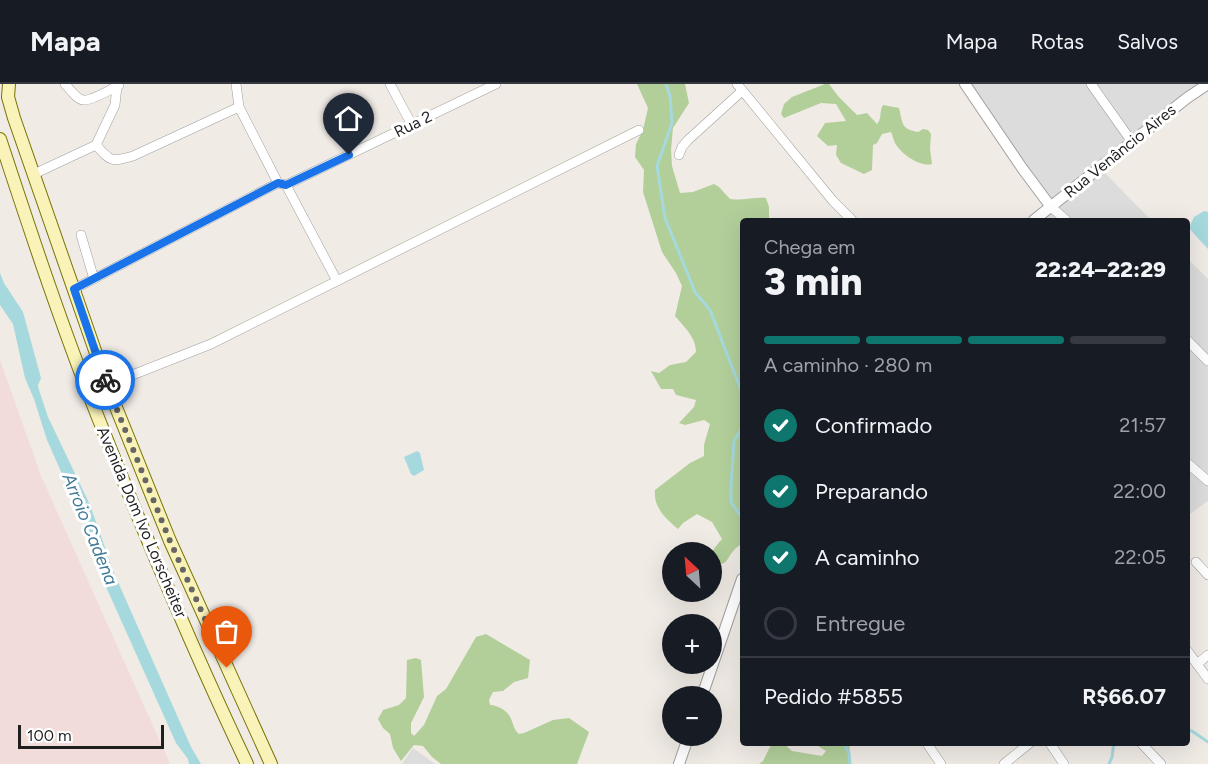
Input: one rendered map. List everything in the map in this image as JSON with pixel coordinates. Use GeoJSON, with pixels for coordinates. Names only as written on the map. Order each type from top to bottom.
{"type":"FeatureCollection","features":[{"type":"Feature","properties":{"kind":"main road","name":"Avenida Dom Ivo Lorscheiter"},"geometry":{"type":"LineString","coordinates":[[9,84],[10,105],[107,385],[170,541],[271,764]]}},
{"type":"Feature","properties":{"kind":"main road","name":"Avenida Dom Ivo Lorscheiter"},"geometry":{"type":"LineString","coordinates":[[0,139],[88,391],[183,622],[247,764]]}},
{"type":"Feature","properties":{"kind":"street"},"geometry":{"type":"LineString","coordinates":[[65,84],[83,100],[119,85]]}},
{"type":"Feature","properties":{"kind":"street"},"geometry":{"type":"LineString","coordinates":[[236,84],[239,107],[337,281]]}},
{"type":"Feature","properties":{"kind":"street"},"geometry":{"type":"LineString","coordinates":[[390,84],[412,125]]}},
{"type":"Feature","properties":{"kind":"street","name":"Rua 2"},"geometry":{"type":"LineString","coordinates":[[74,289],[282,184],[496,84]]}},
{"type":"Feature","properties":{"kind":"street"},"geometry":{"type":"LineString","coordinates":[[964,84],[1022,168],[1051,207],[1063,218]]}},
{"type":"Feature","properties":{"kind":"street"},"geometry":{"type":"LineString","coordinates":[[1091,84],[1132,142]]}},
{"type":"Feature","properties":{"kind":"street"},"geometry":{"type":"LineString","coordinates":[[34,174],[96,145],[115,105],[119,85]]}},
{"type":"Feature","properties":{"kind":"street"},"geometry":{"type":"LineString","coordinates":[[680,155],[682,147],[688,140],[739,88],[833,201],[850,218]]}},
{"type":"Feature","properties":{"kind":"street","name":"Rua Venâncio Aires"},"geometry":{"type":"LineString","coordinates":[[1037,218],[1187,98],[1206,89]]}},
{"type":"Feature","properties":{"kind":"street"},"geometry":{"type":"LineString","coordinates":[[96,145],[108,158],[118,160],[133,156],[239,107]]}},
{"type":"Feature","properties":{"kind":"street"},"geometry":{"type":"LineString","coordinates":[[107,385],[211,344],[639,130]]}},
{"type":"Feature","properties":{"kind":"street"},"geometry":{"type":"LineString","coordinates":[[81,235],[94,279]]}},
{"type":"Feature","properties":{"kind":"street"},"geometry":{"type":"LineString","coordinates":[[1190,342],[1208,361]]}},
{"type":"Feature","properties":{"kind":"street"},"geometry":{"type":"LineString","coordinates":[[1190,350],[1194,346]]}},
{"type":"Feature","properties":{"kind":"street"},"geometry":{"type":"LineString","coordinates":[[1190,465],[1208,481]]}},
{"type":"Feature","properties":{"kind":"street"},"geometry":{"type":"LineString","coordinates":[[1196,562],[1208,575]]}},
{"type":"Feature","properties":{"kind":"street"},"geometry":{"type":"LineString","coordinates":[[705,686],[740,585]]}},
{"type":"Feature","properties":{"kind":"street"},"geometry":{"type":"LineString","coordinates":[[1190,654],[1208,679]]}},
{"type":"Feature","properties":{"kind":"street"},"geometry":{"type":"LineString","coordinates":[[1197,664],[1208,655]]}},
{"type":"Feature","properties":{"kind":"street"},"geometry":{"type":"LineString","coordinates":[[679,764],[685,746]]}},
{"type":"Feature","properties":{"kind":"street"},"geometry":{"type":"LineString","coordinates":[[929,746],[940,764]]}},
{"type":"Feature","properties":{"kind":"street"},"geometry":{"type":"LineString","coordinates":[[1004,764],[1026,746]]}},
{"type":"Feature","properties":{"kind":"street"},"geometry":{"type":"LineString","coordinates":[[1052,746],[1064,764]]}},
{"type":"Feature","properties":{"kind":"street"},"geometry":{"type":"LineString","coordinates":[[1144,746],[1161,764]]}},
{"type":"Feature","properties":{"kind":"shaded area"},"geometry":{"type":"Polygon","coordinates":[[[965,84],[1208,84],[1100,168],[1149,218],[1037,218],[1051,207],[965,84]]]}},
{"type":"Feature","properties":{"kind":"shaded area"},"geometry":{"type":"Polygon","coordinates":[[[1190,261],[1208,279],[1208,501],[1190,514],[1190,261]]]}},
{"type":"Feature","properties":{"kind":"shaded area"},"geometry":{"type":"Polygon","coordinates":[[[0,360],[41,476],[170,764],[0,764],[0,360]]]}},
{"type":"Feature","properties":{"kind":"shaded area"},"geometry":{"type":"Polygon","coordinates":[[[413,748],[435,764],[402,764],[413,748]]]}},
{"type":"Feature","properties":{"kind":"green space"},"geometry":{"type":"Polygon","coordinates":[[[637,84],[685,84],[689,103],[673,128],[671,150],[672,166],[680,193],[693,192],[714,184],[730,199],[766,198],[769,207],[769,218],[740,218],[740,545],[722,563],[722,542],[720,542],[722,539],[712,522],[697,514],[678,529],[661,512],[656,502],[655,490],[690,463],[704,456],[704,445],[710,424],[704,420],[685,425],[679,423],[694,407],[696,400],[676,395],[673,389],[661,389],[651,371],[659,373],[670,365],[686,362],[696,352],[692,337],[675,316],[682,286],[662,252],[643,192],[644,170],[635,157],[636,144],[643,130],[648,108],[637,84]]]}},
{"type":"Feature","properties":{"kind":"green space"},"geometry":{"type":"Polygon","coordinates":[[[829,84],[857,115],[867,113],[877,124],[883,105],[899,108],[902,122],[906,127],[918,132],[923,129],[928,130],[931,134],[932,164],[923,164],[908,157],[896,145],[891,132],[882,134],[877,143],[873,145],[872,170],[864,174],[841,163],[836,155],[837,145],[828,146],[817,136],[825,123],[846,121],[836,104],[821,103],[784,118],[781,114],[784,104],[792,97],[829,84]]]}},
{"type":"Feature","properties":{"kind":"green space"},"geometry":{"type":"Polygon","coordinates":[[[486,634],[530,660],[528,678],[514,682],[503,691],[493,692],[489,700],[490,705],[507,712],[519,734],[553,720],[569,718],[589,732],[577,764],[441,764],[423,746],[414,745],[401,761],[393,748],[390,734],[378,719],[383,710],[399,705],[406,698],[407,660],[416,658],[421,660],[424,697],[411,723],[411,733],[414,736],[424,725],[437,696],[446,689],[476,637],[486,634]]]}},
{"type":"Feature","properties":{"kind":"green space"},"geometry":{"type":"Polygon","coordinates":[[[770,746],[786,746],[792,751],[822,756],[826,751],[818,746],[849,746],[851,764],[759,764],[770,746]]]}},
{"type":"Feature","properties":{"kind":"water"},"geometry":{"type":"Polygon","coordinates":[[[1204,211],[1208,212],[1208,249],[1190,229],[1194,217],[1204,211]]]}},
{"type":"Feature","properties":{"kind":"water","name":"Arroio Cadena"},"geometry":{"type":"Polygon","coordinates":[[[0,273],[23,312],[41,378],[38,385],[39,390],[48,417],[90,505],[114,573],[191,747],[201,764],[189,764],[176,743],[103,580],[95,548],[47,440],[25,378],[13,324],[0,305],[0,273]]]}},
{"type":"Feature","properties":{"kind":"water"},"geometry":{"type":"Polygon","coordinates":[[[417,451],[420,453],[424,470],[414,476],[404,457],[417,451]]]}},
{"type":"Feature","properties":{"kind":"waterway"},"geometry":{"type":"LineString","coordinates":[[666,84],[670,96],[672,123],[657,166],[665,218],[695,292],[710,310],[740,387]]}},
{"type":"Feature","properties":{"kind":"waterway"},"geometry":{"type":"LineString","coordinates":[[740,431],[734,441],[731,487],[731,502],[740,515]]}},
{"type":"Feature","properties":{"kind":"waterway"},"geometry":{"type":"LineString","coordinates":[[1190,731],[1208,742]]}},
{"type":"Feature","properties":{"kind":"waterway"},"geometry":{"type":"LineString","coordinates":[[845,746],[849,753],[850,764]]}},
{"type":"Feature","properties":{"kind":"waterway"},"geometry":{"type":"LineString","coordinates":[[1109,764],[1113,746]]}},
{"type":"Feature","properties":{"kind":"way so far"},"geometry":{"type":"LineString","coordinates":[[105,380],[170,541],[227,668]]}},
{"type":"Feature","properties":{"kind":"route"},"geometry":{"type":"LineString","coordinates":[[105,380],[74,289],[278,183],[286,185],[349,155]]}}]}
